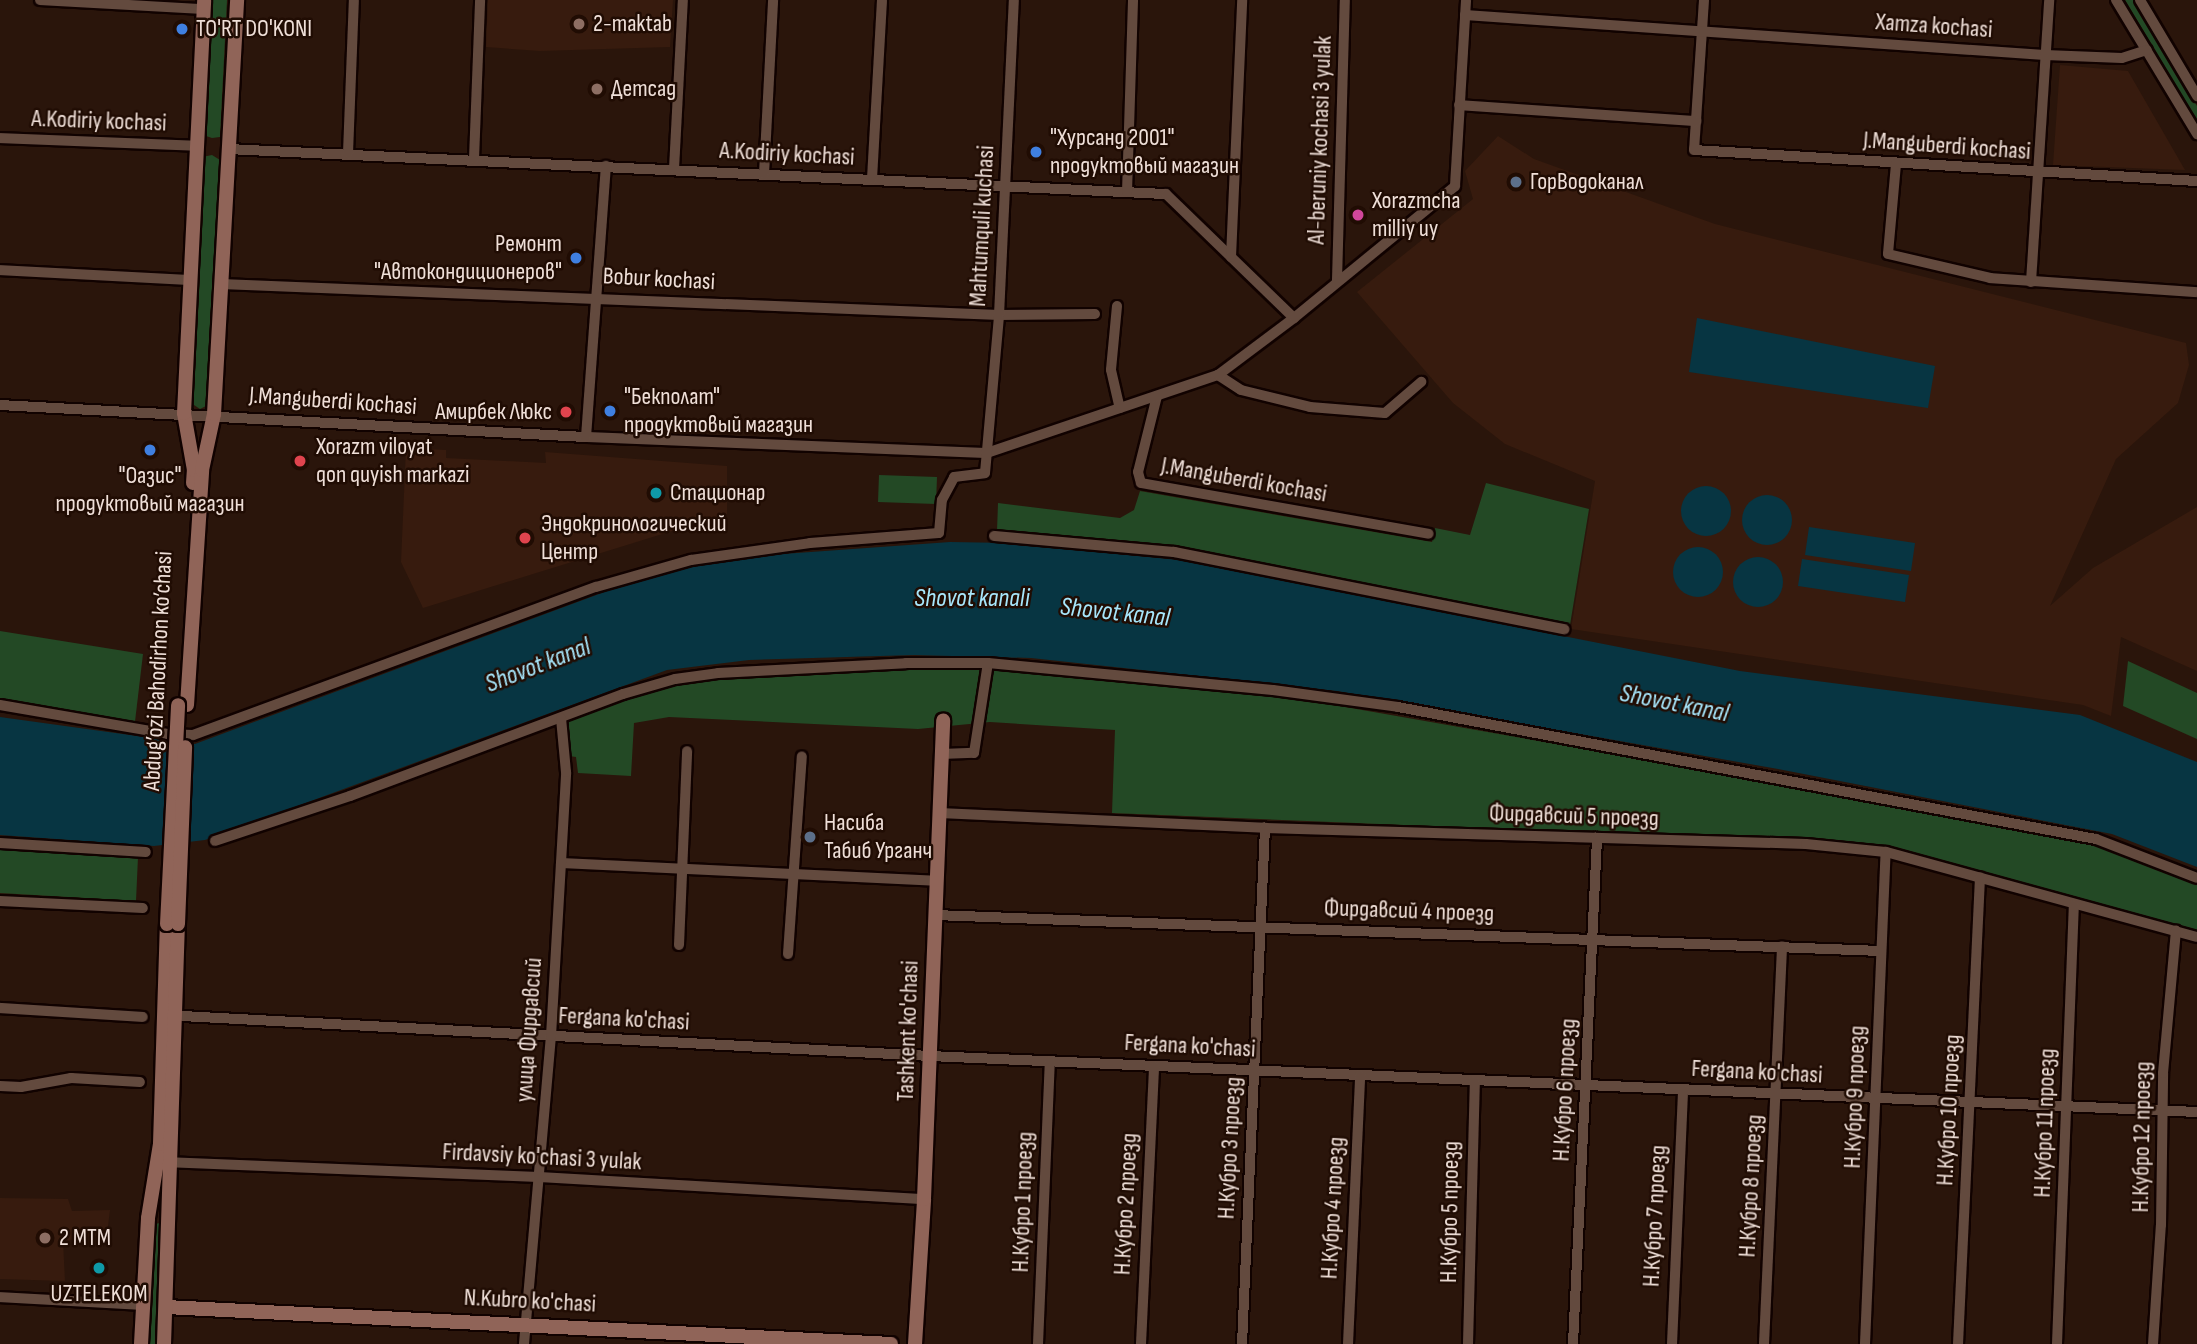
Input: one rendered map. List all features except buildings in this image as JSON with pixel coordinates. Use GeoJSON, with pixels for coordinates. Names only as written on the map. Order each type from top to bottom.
{"type":"FeatureCollection","features":[{"type":"Feature","properties":{"kind":"main road","name":"Abdug’ozi Bahodirhon ko’chasi"},"geometry":{"type":"LineString","coordinates":[[183,705],[202,470],[215,414],[237,0]]}},
{"type":"Feature","properties":{"kind":"main road","name":"Abdug’ozi Bahodirhon ko’chasi"},"geometry":{"type":"LineString","coordinates":[[164,1344],[171,1219],[163,1162],[194,470],[184,413],[204,4]]}},
{"type":"Feature","properties":{"kind":"main road","name":"Tashkent ko'chasi"},"geometry":{"type":"LineString","coordinates":[[915,1344],[924,1199],[943,720]]}},
{"type":"Feature","properties":{"kind":"main road","name":"Abdug’ozi Bahodirhon ko’chasi"},"geometry":{"type":"LineString","coordinates":[[141,1344],[148,1218],[163,1162]]}},
{"type":"Feature","properties":{"kind":"main road","name":"N.Kubro ko'chasi"},"geometry":{"type":"LineString","coordinates":[[166,1307],[526,1323],[891,1344]]}},
{"type":"Feature","properties":{"kind":"street"},"geometry":{"type":"LineString","coordinates":[[40,0],[204,4]]}},
{"type":"Feature","properties":{"kind":"street"},"geometry":{"type":"LineString","coordinates":[[348,153],[354,0]]}},
{"type":"Feature","properties":{"kind":"street"},"geometry":{"type":"LineString","coordinates":[[474,159],[480,0]]}},
{"type":"Feature","properties":{"kind":"street"},"geometry":{"type":"LineString","coordinates":[[674,169],[682,0]]}},
{"type":"Feature","properties":{"kind":"street"},"geometry":{"type":"LineString","coordinates":[[764,174],[773,0]]}},
{"type":"Feature","properties":{"kind":"street"},"geometry":{"type":"LineString","coordinates":[[872,179],[882,0]]}},
{"type":"Feature","properties":{"kind":"street","name":"Mahtumquli kuchasi"},"geometry":{"type":"LineString","coordinates":[[987,453],[999,315],[1014,0]]}},
{"type":"Feature","properties":{"kind":"street"},"geometry":{"type":"LineString","coordinates":[[1127,192],[1133,0]]}},
{"type":"Feature","properties":{"kind":"street"},"geometry":{"type":"LineString","coordinates":[[1231,257],[1242,0]]}},
{"type":"Feature","properties":{"kind":"street","name":"Al-beruniy kochasi 3 yulak"},"geometry":{"type":"LineString","coordinates":[[1337,280],[1345,0]]}},
{"type":"Feature","properties":{"kind":"street"},"geometry":{"type":"LineString","coordinates":[[1466,0],[1459,105],[1696,121],[1704,0]]}},
{"type":"Feature","properties":{"kind":"street"},"geometry":{"type":"LineString","coordinates":[[2031,282],[2049,0]]}},
{"type":"Feature","properties":{"kind":"street"},"geometry":{"type":"LineString","coordinates":[[2116,0],[2197,134]]}},
{"type":"Feature","properties":{"kind":"street"},"geometry":{"type":"LineString","coordinates":[[2140,0],[2197,96]]}},
{"type":"Feature","properties":{"kind":"street","name":"Xamza kochasi"},"geometry":{"type":"LineString","coordinates":[[1465,15],[2045,55],[2123,58],[2147,50]]}},
{"type":"Feature","properties":{"kind":"street","name":"J.Manguberdi kochasi"},"geometry":{"type":"LineString","coordinates":[[0,405],[215,414],[586,437],[987,453],[1218,375],[1294,318],[1337,280],[1455,186],[1459,105]]}},
{"type":"Feature","properties":{"kind":"street","name":"J.Manguberdi kochasi"},"geometry":{"type":"LineString","coordinates":[[1696,121],[1694,150],[2197,181]]}},
{"type":"Feature","properties":{"kind":"street","name":"A.Kodiriy kochasi"},"geometry":{"type":"LineString","coordinates":[[0,138],[197,146]]}},
{"type":"Feature","properties":{"kind":"street","name":"A.Kodiriy kochasi"},"geometry":{"type":"LineString","coordinates":[[228,149],[1166,194],[1294,318]]}},
{"type":"Feature","properties":{"kind":"street"},"geometry":{"type":"LineString","coordinates":[[1896,164],[1888,254],[1990,278],[2197,292]]}},
{"type":"Feature","properties":{"kind":"street"},"geometry":{"type":"LineString","coordinates":[[586,437],[606,166]]}},
{"type":"Feature","properties":{"kind":"street"},"geometry":{"type":"LineString","coordinates":[[0,270],[190,280]]}},
{"type":"Feature","properties":{"kind":"street","name":"Bobur kochasi"},"geometry":{"type":"LineString","coordinates":[[222,284],[999,315],[1095,314]]}},
{"type":"Feature","properties":{"kind":"street"},"geometry":{"type":"LineString","coordinates":[[1117,306],[1111,370],[1120,408]]}},
{"type":"Feature","properties":{"kind":"street"},"geometry":{"type":"LineString","coordinates":[[1218,375],[1241,390],[1310,407],[1385,413],[1421,382]]}},
{"type":"Feature","properties":{"kind":"street","name":"J.Manguberdi kochasi"},"geometry":{"type":"LineString","coordinates":[[1157,396],[1138,472],[1141,484],[1429,534]]}},
{"type":"Feature","properties":{"kind":"street"},"geometry":{"type":"LineString","coordinates":[[0,705],[168,734],[193,735],[596,587],[691,559],[810,543],[939,533],[942,500],[954,477],[985,473],[987,453]]}},
{"type":"Feature","properties":{"kind":"street"},"geometry":{"type":"LineString","coordinates":[[994,536],[1174,552],[1564,629]]}},
{"type":"Feature","properties":{"kind":"street"},"geometry":{"type":"LineString","coordinates":[[215,841],[349,796],[622,694],[675,679],[718,673],[906,663],[988,663],[1273,690],[1398,707],[2096,839],[2197,878]]}},
{"type":"Feature","properties":{"kind":"street"},"geometry":{"type":"LineString","coordinates":[[941,754],[974,753],[988,663]]}},
{"type":"Feature","properties":{"kind":"street","name":"улица Фирдавсий"},"geometry":{"type":"LineString","coordinates":[[524,1344],[541,1177],[551,1036],[566,772],[561,718]]}},
{"type":"Feature","properties":{"kind":"street"},"geometry":{"type":"LineString","coordinates":[[679,945],[687,751]]}},
{"type":"Feature","properties":{"kind":"street"},"geometry":{"type":"LineString","coordinates":[[788,954],[802,756]]}},
{"type":"Feature","properties":{"kind":"street","name":"Фирдавсий 5 проезд"},"geometry":{"type":"LineString","coordinates":[[939,813],[1265,828],[1806,844],[1886,852],[2197,937]]}},
{"type":"Feature","properties":{"kind":"street","name":"Н.Кубро 3 проезд"},"geometry":{"type":"LineString","coordinates":[[1242,1344],[1265,828]]}},
{"type":"Feature","properties":{"kind":"street","name":"Н.Кубро 6 проезд"},"geometry":{"type":"LineString","coordinates":[[1573,1344],[1597,838]]}},
{"type":"Feature","properties":{"kind":"street"},"geometry":{"type":"LineString","coordinates":[[0,843],[146,852]]}},
{"type":"Feature","properties":{"kind":"street","name":"Н.Кубро 9 проезд"},"geometry":{"type":"LineString","coordinates":[[1865,1344],[1886,852]]}},
{"type":"Feature","properties":{"kind":"street"},"geometry":{"type":"LineString","coordinates":[[561,863],[936,881]]}},
{"type":"Feature","properties":{"kind":"street","name":"Н.Кубро 10 проезд"},"geometry":{"type":"LineString","coordinates":[[1958,1344],[1980,878]]}},
{"type":"Feature","properties":{"kind":"street"},"geometry":{"type":"LineString","coordinates":[[0,901],[143,908]]}},
{"type":"Feature","properties":{"kind":"street","name":"Н.Кубро 11 проезд"},"geometry":{"type":"LineString","coordinates":[[2057,1344],[2074,905]]}},
{"type":"Feature","properties":{"kind":"street","name":"Фирдавсий 4 проезд"},"geometry":{"type":"LineString","coordinates":[[935,915],[1881,951]]}},
{"type":"Feature","properties":{"kind":"street","name":"Н.Кубро 12 проезд"},"geometry":{"type":"LineString","coordinates":[[2153,1344],[2164,1110],[2163,1073],[2176,931]]}},
{"type":"Feature","properties":{"kind":"street","name":"Н.Кубро 8 проезд"},"geometry":{"type":"LineString","coordinates":[[1764,1344],[1782,946]]}},
{"type":"Feature","properties":{"kind":"street"},"geometry":{"type":"LineString","coordinates":[[0,1008],[143,1017]]}},
{"type":"Feature","properties":{"kind":"street","name":"Fergana ko'chasi"},"geometry":{"type":"LineString","coordinates":[[182,1016],[930,1056],[2197,1112]]}},
{"type":"Feature","properties":{"kind":"street","name":"Н.Кубро 1 проезд"},"geometry":{"type":"LineString","coordinates":[[1038,1344],[1050,1061]]}},
{"type":"Feature","properties":{"kind":"street","name":"Н.Кубро 2 проезд"},"geometry":{"type":"LineString","coordinates":[[1140,1344],[1154,1066]]}},
{"type":"Feature","properties":{"kind":"street","name":"Н.Кубро 4 проезд"},"geometry":{"type":"LineString","coordinates":[[1348,1344],[1360,1075]]}},
{"type":"Feature","properties":{"kind":"street"},"geometry":{"type":"LineString","coordinates":[[0,1086],[21,1087],[71,1079],[141,1082]]}},
{"type":"Feature","properties":{"kind":"street","name":"Н.Кубро 5 проезд"},"geometry":{"type":"LineString","coordinates":[[1468,1344],[1475,1081]]}},
{"type":"Feature","properties":{"kind":"street","name":"Н.Кубро 7 проезд"},"geometry":{"type":"LineString","coordinates":[[1672,1344],[1682,1089]]}},
{"type":"Feature","properties":{"kind":"street","name":"Firdavsiy ko'chasi 3 yulak"},"geometry":{"type":"LineString","coordinates":[[163,1162],[541,1177],[924,1199]]}},
{"type":"Feature","properties":{"kind":"street"},"geometry":{"type":"LineString","coordinates":[[0,1297],[144,1305]]}},
{"type":"Feature","properties":{"kind":"shaded area","name":"2-maktab"},"geometry":{"type":"Polygon","coordinates":[[[488,0],[673,0],[670,47],[540,51],[486,47],[488,0]]]}},
{"type":"Feature","properties":{"kind":"shaded area"},"geometry":{"type":"Polygon","coordinates":[[[2060,65],[2128,71],[2185,170],[2053,165],[2060,65]]]}},
{"type":"Feature","properties":{"kind":"shaded area"},"geometry":{"type":"Polygon","coordinates":[[[1498,136],[1534,159],[1715,224],[2186,343],[2189,365],[2178,403],[2116,459],[2050,606],[2093,568],[2197,507],[2197,671],[2121,637],[2111,716],[2083,705],[1571,629],[1595,481],[1505,444],[1453,403],[1357,292],[1473,199],[1465,171],[1498,136]]]}},
{"type":"Feature","properties":{"kind":"shaded area","name":"Эндокринологический Центр"},"geometry":{"type":"Polygon","coordinates":[[[406,448],[446,450],[446,458],[546,463],[545,452],[727,466],[727,514],[423,608],[401,562],[406,448]]]}},
{"type":"Feature","properties":{"kind":"shaded area","name":"2 MTM"},"geometry":{"type":"Polygon","coordinates":[[[0,1198],[68,1199],[72,1211],[110,1210],[107,1234],[63,1241],[65,1281],[0,1279],[0,1198]]]}},
{"type":"Feature","properties":{"kind":"green space"},"geometry":{"type":"Polygon","coordinates":[[[212,0],[227,0],[220,137],[212,138],[206,136],[212,0]]]}},
{"type":"Feature","properties":{"kind":"green space"},"geometry":{"type":"Polygon","coordinates":[[[2125,0],[2134,0],[2197,106],[2197,121],[2125,0]]]}},
{"type":"Feature","properties":{"kind":"green space"},"geometry":{"type":"Polygon","coordinates":[[[212,155],[220,160],[208,405],[200,409],[191,403],[202,157],[212,155]]]}},
{"type":"Feature","properties":{"kind":"green space"},"geometry":{"type":"Polygon","coordinates":[[[879,475],[937,477],[936,504],[878,502],[879,475]]]}},
{"type":"Feature","properties":{"kind":"green space"},"geometry":{"type":"Polygon","coordinates":[[[1486,483],[1589,509],[1570,625],[1166,545],[997,531],[998,503],[1120,518],[1134,510],[1140,491],[1432,542],[1435,528],[1470,535],[1486,483]]]}},
{"type":"Feature","properties":{"kind":"green space"},"geometry":{"type":"Polygon","coordinates":[[[0,631],[143,654],[134,730],[0,709],[0,631]]]}},
{"type":"Feature","properties":{"kind":"green space"},"geometry":{"type":"Polygon","coordinates":[[[2128,661],[2197,693],[2197,739],[2123,706],[2128,661]]]}},
{"type":"Feature","properties":{"kind":"green space"},"geometry":{"type":"Polygon","coordinates":[[[908,667],[1001,670],[1294,698],[1629,757],[2092,844],[2197,885],[2197,933],[1970,873],[1820,842],[1112,813],[1115,730],[990,722],[918,729],[669,717],[634,723],[631,776],[578,773],[576,757],[569,756],[566,722],[617,701],[679,684],[725,677],[908,667]]]}},
{"type":"Feature","properties":{"kind":"green space"},"geometry":{"type":"Polygon","coordinates":[[[0,848],[138,857],[136,901],[0,893],[0,848]]]}},
{"type":"Feature","properties":{"kind":"green space"},"geometry":{"type":"Polygon","coordinates":[[[155,1224],[164,1224],[157,1344],[149,1344],[155,1224]]]}},
{"type":"Feature","properties":{"kind":"water"},"geometry":{"type":"Polygon","coordinates":[[[1697,318],[1935,366],[1928,408],[1689,372],[1697,318]]]}},
{"type":"Feature","properties":{"kind":"water"},"geometry":{"type":"Polygon","coordinates":[[[1706,486],[1724,493],[1731,511],[1724,529],[1706,536],[1688,529],[1681,511],[1688,493],[1706,486]]]}},
{"type":"Feature","properties":{"kind":"water"},"geometry":{"type":"Polygon","coordinates":[[[1767,495],[1785,502],[1792,520],[1785,538],[1767,545],[1749,538],[1742,520],[1749,502],[1767,495]]]}},
{"type":"Feature","properties":{"kind":"water"},"geometry":{"type":"Polygon","coordinates":[[[1809,527],[1915,543],[1911,571],[1805,555],[1809,527]]]}},
{"type":"Feature","properties":{"kind":"water","name":"Shovot kanali"},"geometry":{"type":"Polygon","coordinates":[[[950,542],[1009,543],[1178,560],[1740,671],[2080,715],[2197,762],[2197,867],[2112,834],[1778,769],[1337,691],[1031,658],[914,655],[749,660],[667,670],[205,840],[154,846],[0,835],[0,717],[195,744],[634,581],[729,558],[950,542]]]}},
{"type":"Feature","properties":{"kind":"water"},"geometry":{"type":"Polygon","coordinates":[[[1698,547],[1716,554],[1723,572],[1716,590],[1698,597],[1680,590],[1673,572],[1680,554],[1698,547]]]}},
{"type":"Feature","properties":{"kind":"water"},"geometry":{"type":"Polygon","coordinates":[[[1758,557],[1776,564],[1783,582],[1776,600],[1758,607],[1740,600],[1733,582],[1740,564],[1758,557]]]}},
{"type":"Feature","properties":{"kind":"water"},"geometry":{"type":"Polygon","coordinates":[[[1802,559],[1909,575],[1905,602],[1798,586],[1802,559]]]}},
{"type":"Feature","properties":{"kind":"place","name":"2-maktab"},"geometry":{"type":"Point","coordinates":[579,24]}},
{"type":"Feature","properties":{"kind":"place","name":"TO'RT DO'KONI"},"geometry":{"type":"Point","coordinates":[182,29]}},
{"type":"Feature","properties":{"kind":"place","name":"Детсад"},"geometry":{"type":"Point","coordinates":[597,89]}},
{"type":"Feature","properties":{"kind":"place","name":"\"Хурсанд 2001\" продуктовый магазин"},"geometry":{"type":"Point","coordinates":[1036,152]}},
{"type":"Feature","properties":{"kind":"place","name":"ГорВодоканал"},"geometry":{"type":"Point","coordinates":[1516,182]}},
{"type":"Feature","properties":{"kind":"place","name":"Xorazmcha milliy uy"},"geometry":{"type":"Point","coordinates":[1358,215]}},
{"type":"Feature","properties":{"kind":"place","name":"Ремонт \"Автокондиционеров\""},"geometry":{"type":"Point","coordinates":[576,258]}},
{"type":"Feature","properties":{"kind":"place","name":"\"Бекполат\" продуктовый магазин"},"geometry":{"type":"Point","coordinates":[610,411]}},
{"type":"Feature","properties":{"kind":"place","name":"Амирбек Люкс"},"geometry":{"type":"Point","coordinates":[566,412]}},
{"type":"Feature","properties":{"kind":"place","name":"\"Оазис\" продуктовый магазин"},"geometry":{"type":"Point","coordinates":[150,450]}},
{"type":"Feature","properties":{"kind":"place","name":"Xorazm viloyat qon quyish markazi"},"geometry":{"type":"Point","coordinates":[300,461]}},
{"type":"Feature","properties":{"kind":"place","name":"Стационар"},"geometry":{"type":"Point","coordinates":[656,493]}},
{"type":"Feature","properties":{"kind":"place","name":"Эндокринологический Центр"},"geometry":{"type":"Point","coordinates":[525,538]}},
{"type":"Feature","properties":{"kind":"place","name":"Насиба Табиб Урганч"},"geometry":{"type":"Point","coordinates":[810,837]}},
{"type":"Feature","properties":{"kind":"place","name":"2 MTM"},"geometry":{"type":"Point","coordinates":[45,1238]}},
{"type":"Feature","properties":{"kind":"place","name":"UZTELEKOM"},"geometry":{"type":"Point","coordinates":[99,1268]}},
{"type":"Feature","properties":{"kind":"water label","name":"Shovot kanal"},"geometry":{"type":"Point","coordinates":[1115,613]}},
{"type":"Feature","properties":{"kind":"water label","name":"Shovot kanal"},"geometry":{"type":"Point","coordinates":[538,666]}},
{"type":"Feature","properties":{"kind":"water label","name":"Shovot kanal"},"geometry":{"type":"Point","coordinates":[1674,704]}}]}
